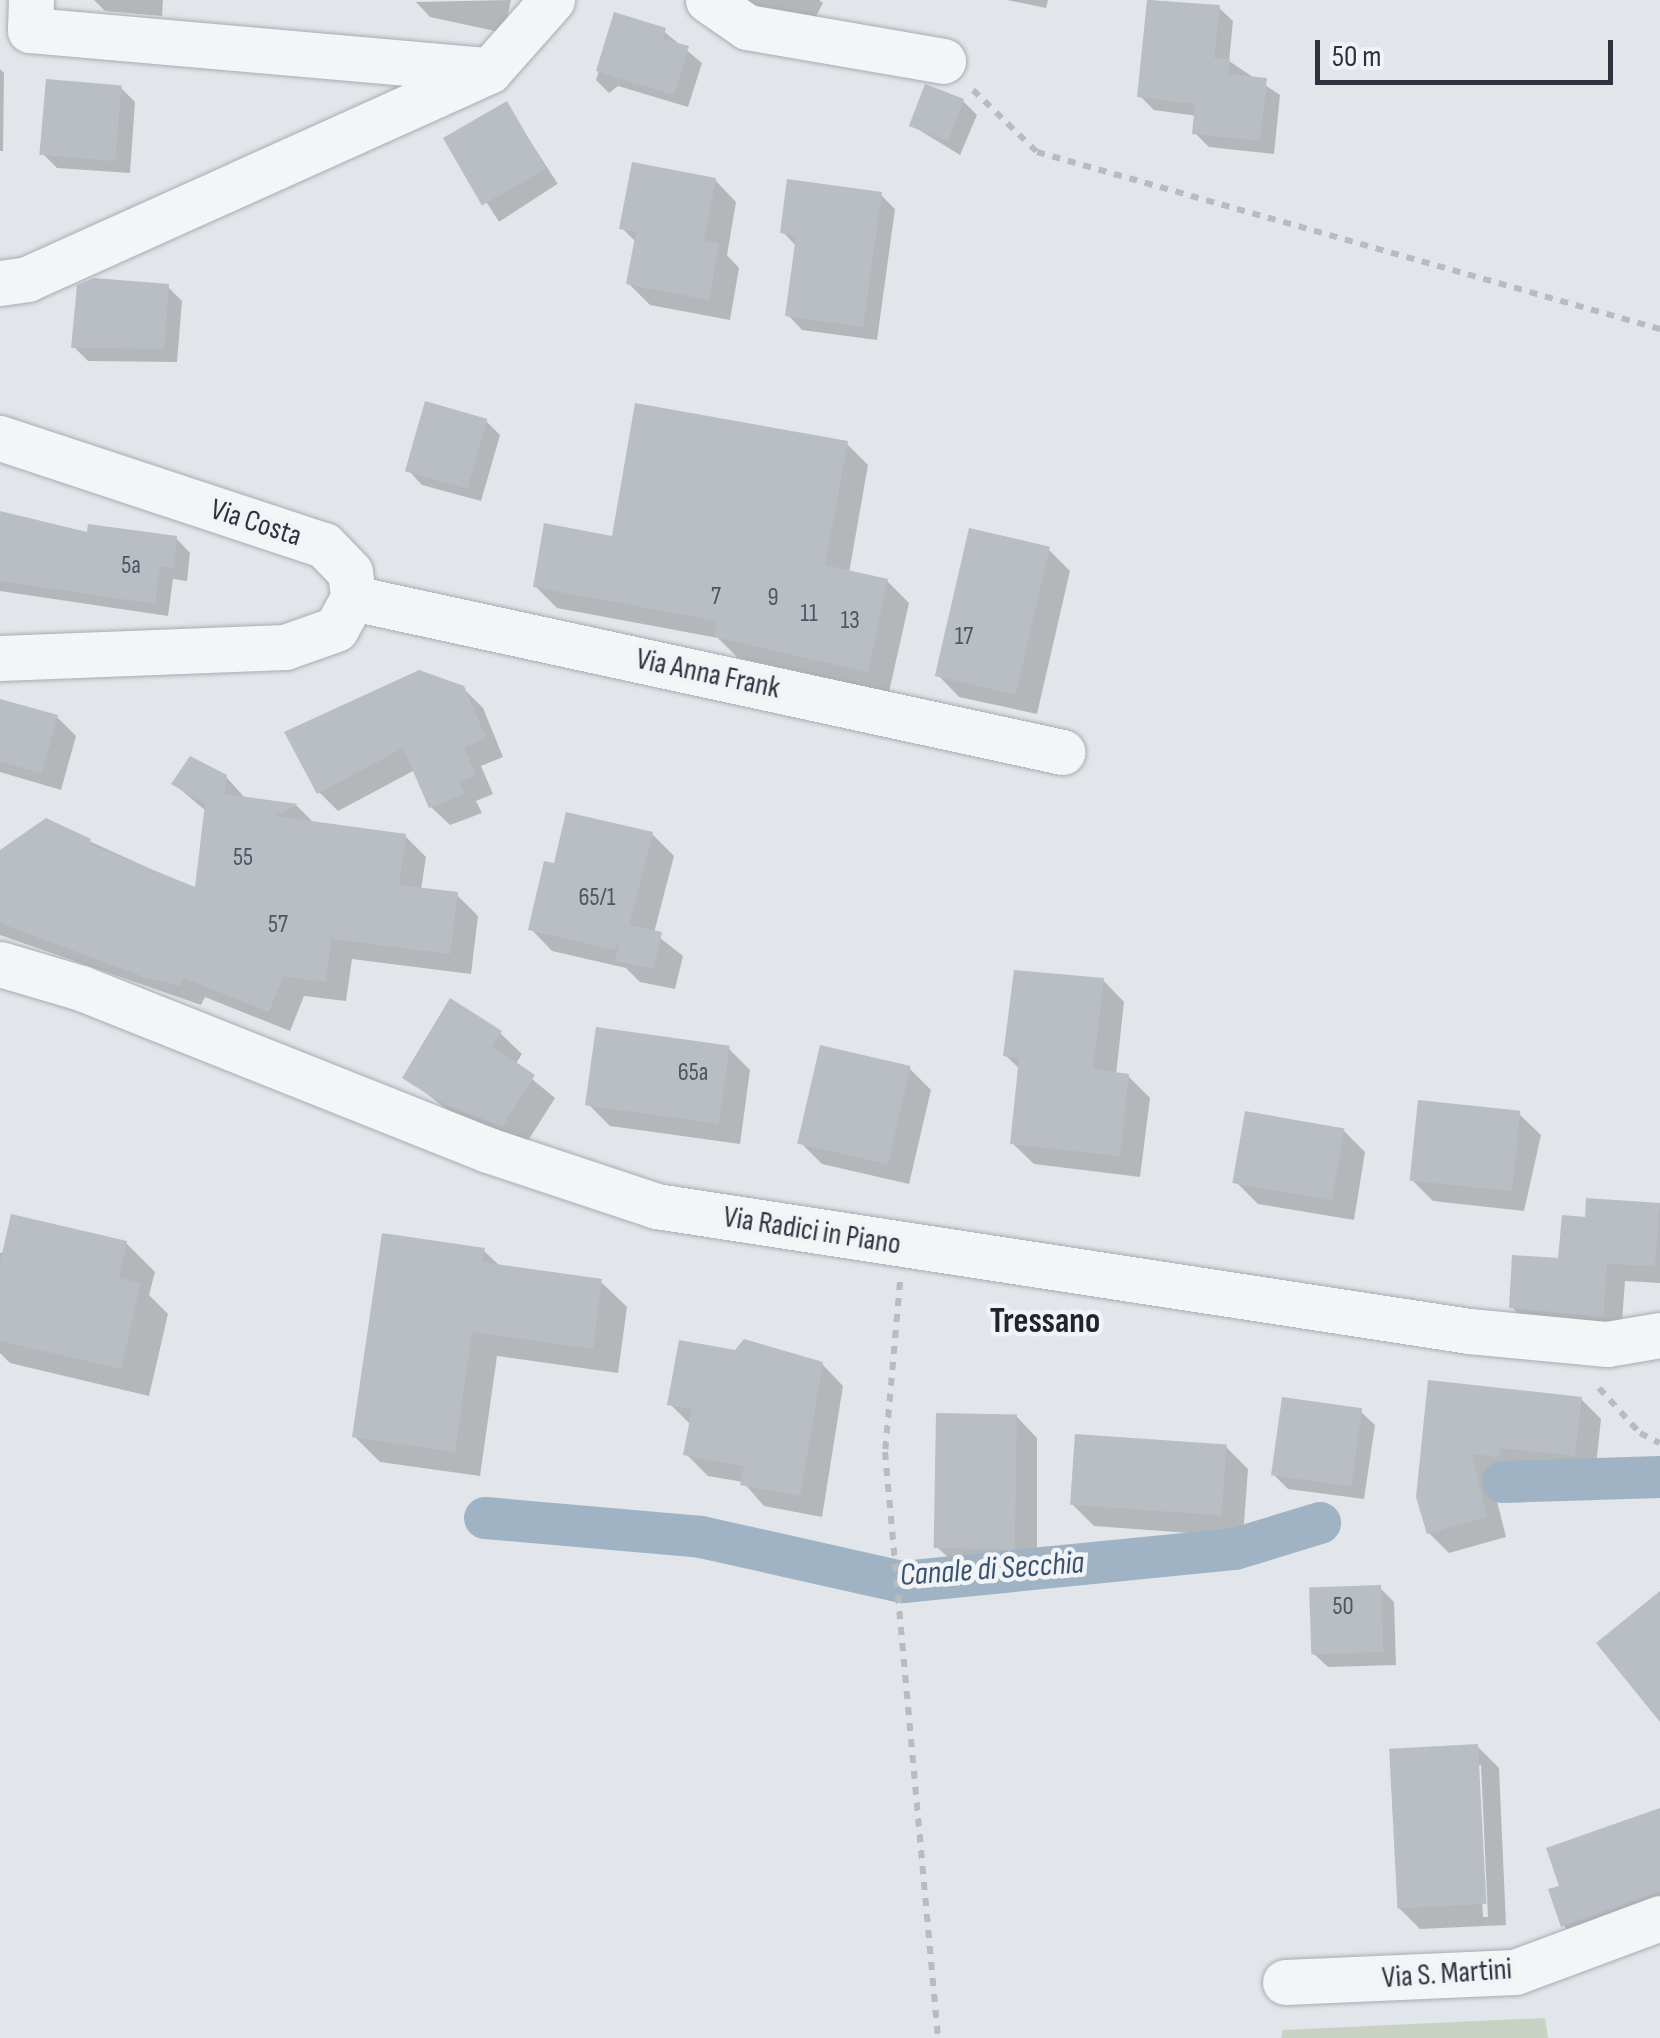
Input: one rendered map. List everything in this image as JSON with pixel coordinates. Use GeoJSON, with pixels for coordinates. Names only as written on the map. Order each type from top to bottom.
{"type":"FeatureCollection","features":[{"type":"Feature","properties":{"kind":"street"},"geometry":{"type":"LineString","coordinates":[[31,0],[30,30],[489,71]]}},
{"type":"Feature","properties":{"kind":"street"},"geometry":{"type":"LineString","coordinates":[[0,283],[28,279],[489,71],[552,0]]}},
{"type":"Feature","properties":{"kind":"street"},"geometry":{"type":"LineString","coordinates":[[708,0],[748,27],[943,61]]}},
{"type":"Feature","properties":{"kind":"street","name":"Via Costa"},"geometry":{"type":"LineString","coordinates":[[0,438],[324,545],[350,572],[353,598]]}},
{"type":"Feature","properties":{"kind":"street"},"geometry":{"type":"LineString","coordinates":[[0,658],[285,647],[336,629],[353,598]]}},
{"type":"Feature","properties":{"kind":"street","name":"Via Anna Frank"},"geometry":{"type":"LineString","coordinates":[[353,598],[1062,752]]}},
{"type":"Feature","properties":{"kind":"street","name":"Via Radici in Piano"},"geometry":{"type":"LineString","coordinates":[[0,964],[81,988],[488,1150],[656,1206],[1469,1331],[1608,1344],[1660,1335]]}},
{"type":"Feature","properties":{"kind":"street","name":"Via S. Martini"},"geometry":{"type":"LineString","coordinates":[[1284,1982],[1514,1972],[1660,1918]]}},
{"type":"Feature","properties":{"kind":"path"},"geometry":{"type":"LineString","coordinates":[[943,61],[1037,152],[1660,328]]}},
{"type":"Feature","properties":{"kind":"path"},"geometry":{"type":"LineString","coordinates":[[903,1246],[885,1452],[903,1594],[938,2038]]}},
{"type":"Feature","properties":{"kind":"green space"},"geometry":{"type":"Polygon","coordinates":[[[1545,2018],[1548,2038],[1281,2038],[1283,2030],[1545,2018]]]}},
{"type":"Feature","properties":{"kind":"building"},"geometry":{"type":"Polygon","coordinates":[[[1147,0],[1220,5],[1214,58],[1230,59],[1228,74],[1267,78],[1260,141],[1192,134],[1195,104],[1137,97],[1147,0]]]}},
{"type":"Feature","properties":{"kind":"building"},"geometry":{"type":"Polygon","coordinates":[[[614,12],[666,28],[663,39],[689,46],[674,95],[596,71],[614,12]]]}},
{"type":"Feature","properties":{"kind":"building"},"geometry":{"type":"Polygon","coordinates":[[[46,79],[122,86],[115,161],[39,155],[46,79]]]}},
{"type":"Feature","properties":{"kind":"building"},"geometry":{"type":"Polygon","coordinates":[[[925,84],[964,99],[948,141],[909,126],[925,84]]]}},
{"type":"Feature","properties":{"kind":"building"},"geometry":{"type":"Polygon","coordinates":[[[507,101],[546,169],[482,206],[443,138],[507,101]]]}},
{"type":"Feature","properties":{"kind":"building"},"geometry":{"type":"Polygon","coordinates":[[[632,162],[716,178],[704,241],[719,244],[709,300],[626,284],[636,232],[619,229],[632,162]]]}},
{"type":"Feature","properties":{"kind":"building"},"geometry":{"type":"Polygon","coordinates":[[[787,179],[882,192],[863,327],[785,316],[796,236],[780,233],[787,179]]]}},
{"type":"Feature","properties":{"kind":"building"},"geometry":{"type":"Polygon","coordinates":[[[94,278],[169,284],[164,349],[71,348],[77,285],[94,278]]]}},
{"type":"Feature","properties":{"kind":"building"},"geometry":{"type":"Polygon","coordinates":[[[425,401],[487,419],[467,489],[405,471],[425,401]]]}},
{"type":"Feature","properties":{"kind":"building"},"geometry":{"type":"Polygon","coordinates":[[[635,403],[848,441],[825,565],[888,579],[868,672],[714,637],[717,621],[533,587],[544,523],[612,536],[635,403]]]}},
{"type":"Feature","properties":{"kind":"building"},"geometry":{"type":"Polygon","coordinates":[[[0,511],[87,532],[88,524],[177,536],[174,568],[160,566],[155,604],[0,581],[0,511]]]}},
{"type":"Feature","properties":{"kind":"building"},"geometry":{"type":"Polygon","coordinates":[[[969,528],[1050,547],[1016,695],[935,676],[969,528]]]}},
{"type":"Feature","properties":{"kind":"building"},"geometry":{"type":"Polygon","coordinates":[[[419,670],[464,686],[486,738],[464,747],[476,775],[459,782],[465,794],[429,808],[403,748],[317,794],[284,732],[419,670]]]}},
{"type":"Feature","properties":{"kind":"building"},"geometry":{"type":"Polygon","coordinates":[[[0,699],[58,715],[42,773],[0,762],[0,699]]]}},
{"type":"Feature","properties":{"kind":"building"},"geometry":{"type":"Polygon","coordinates":[[[190,756],[227,775],[225,794],[298,804],[275,816],[406,834],[399,885],[458,892],[450,954],[331,939],[326,982],[283,976],[269,1012],[183,978],[180,986],[144,977],[0,923],[0,850],[46,818],[91,839],[89,844],[195,887],[205,804],[171,784],[190,756]]]}},
{"type":"Feature","properties":{"kind":"building"},"geometry":{"type":"Polygon","coordinates":[[[566,812],[653,832],[629,925],[662,932],[654,969],[615,961],[620,939],[614,950],[528,930],[544,861],[554,863],[566,812]]]}},
{"type":"Feature","properties":{"kind":"building"},"geometry":{"type":"Polygon","coordinates":[[[1014,970],[1104,978],[1093,1069],[1129,1074],[1120,1156],[1010,1144],[1019,1058],[1003,1056],[1014,970]]]}},
{"type":"Feature","properties":{"kind":"building"},"geometry":{"type":"Polygon","coordinates":[[[450,998],[502,1031],[492,1046],[535,1075],[502,1127],[443,1104],[402,1078],[450,998]]]}},
{"type":"Feature","properties":{"kind":"building"},"geometry":{"type":"Polygon","coordinates":[[[596,1027],[730,1046],[719,1124],[585,1105],[596,1027]]]}},
{"type":"Feature","properties":{"kind":"building"},"geometry":{"type":"Polygon","coordinates":[[[820,1045],[911,1066],[888,1164],[797,1143],[820,1045]]]}},
{"type":"Feature","properties":{"kind":"building"},"geometry":{"type":"Polygon","coordinates":[[[1418,1100],[1520,1111],[1512,1191],[1410,1181],[1418,1100]]]}},
{"type":"Feature","properties":{"kind":"building"},"geometry":{"type":"Polygon","coordinates":[[[1245,1111],[1344,1129],[1332,1200],[1232,1183],[1245,1111]]]}},
{"type":"Feature","properties":{"kind":"building"},"geometry":{"type":"Polygon","coordinates":[[[1586,1198],[1660,1203],[1655,1266],[1607,1264],[1603,1317],[1509,1308],[1512,1255],[1558,1258],[1562,1215],[1585,1217],[1586,1198]]]}},
{"type":"Feature","properties":{"kind":"building"},"geometry":{"type":"Polygon","coordinates":[[[11,1214],[127,1241],[119,1278],[141,1283],[121,1369],[0,1341],[0,1263],[11,1214]]]}},
{"type":"Feature","properties":{"kind":"building"},"geometry":{"type":"Polygon","coordinates":[[[382,1233],[485,1248],[482,1262],[602,1279],[593,1349],[472,1332],[455,1452],[352,1437],[382,1233]]]}},
{"type":"Feature","properties":{"kind":"building"},"geometry":{"type":"Polygon","coordinates":[[[744,1339],[823,1362],[800,1496],[740,1485],[744,1466],[683,1455],[692,1409],[667,1405],[679,1340],[735,1350],[744,1339]]]}},
{"type":"Feature","properties":{"kind":"building"},"geometry":{"type":"Polygon","coordinates":[[[1428,1380],[1582,1397],[1575,1456],[1500,1448],[1499,1457],[1472,1454],[1487,1517],[1427,1534],[1416,1497],[1428,1380]]]}},
{"type":"Feature","properties":{"kind":"building"},"geometry":{"type":"Polygon","coordinates":[[[1282,1397],[1362,1408],[1351,1487],[1271,1475],[1282,1397]]]}},
{"type":"Feature","properties":{"kind":"building"},"geometry":{"type":"Polygon","coordinates":[[[936,1413],[1017,1414],[1015,1549],[934,1548],[936,1413]]]}},
{"type":"Feature","properties":{"kind":"building"},"geometry":{"type":"Polygon","coordinates":[[[1075,1434],[1227,1445],[1222,1515],[1070,1505],[1075,1434]]]}},
{"type":"Feature","properties":{"kind":"building"},"geometry":{"type":"Polygon","coordinates":[[[1381,1585],[1383,1652],[1311,1654],[1309,1588],[1381,1585]]]}},
{"type":"Feature","properties":{"kind":"building"},"geometry":{"type":"Polygon","coordinates":[[[1660,1591],[1660,1722],[1596,1643],[1660,1591]]]}},
{"type":"Feature","properties":{"kind":"building"},"geometry":{"type":"Polygon","coordinates":[[[1478,1744],[1486,1904],[1397,1908],[1389,1749],[1478,1744]]]}},
{"type":"Feature","properties":{"kind":"building"},"geometry":{"type":"Polygon","coordinates":[[[1660,1808],[1660,1892],[1561,1927],[1548,1889],[1559,1886],[1546,1848],[1660,1808]]]}},
{"type":"Feature","properties":{"kind":"waterway","name":"Canale di Secchia"},"geometry":{"type":"LineString","coordinates":[[1503,1482],[1660,1477]]}},
{"type":"Feature","properties":{"kind":"waterway","name":"Canale di Secchia"},"geometry":{"type":"LineString","coordinates":[[485,1518],[701,1537],[903,1582],[1235,1549],[1320,1523]]}},
{"type":"Feature","properties":{"kind":"district","name":"Tressano"},"geometry":{"type":"Point","coordinates":[1045,1322]}}]}
